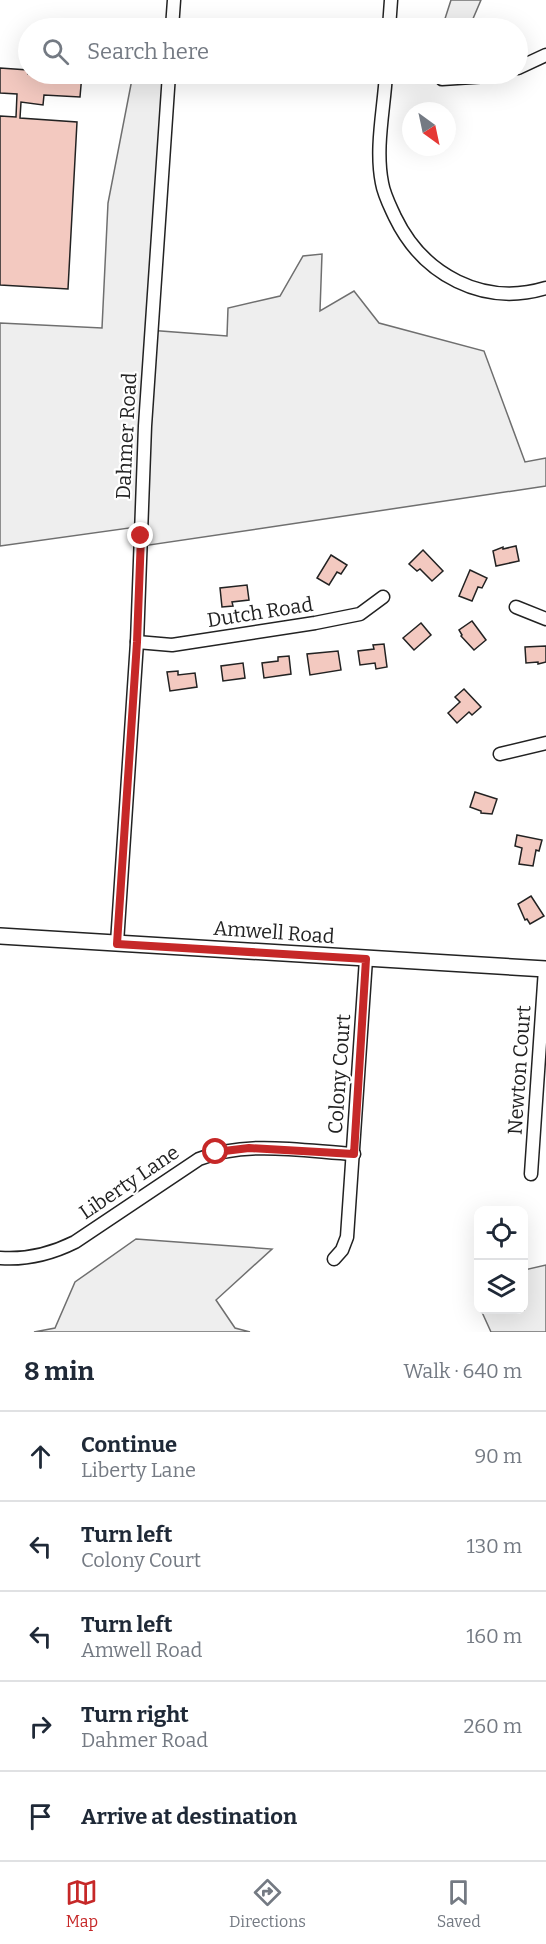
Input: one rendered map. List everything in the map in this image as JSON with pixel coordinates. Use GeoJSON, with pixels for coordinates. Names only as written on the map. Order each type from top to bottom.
{"type":"FeatureCollection","features":[{"type":"Feature","properties":{"kind":"main road","name":"Amwell Road"},"geometry":{"type":"LineString","coordinates":[[0,936],[545,969]]}},
{"type":"Feature","properties":{"kind":"street"},"geometry":{"type":"LineString","coordinates":[[173,18],[174,0]]}},
{"type":"Feature","properties":{"kind":"street"},"geometry":{"type":"LineString","coordinates":[[390,18],[391,0]]}},
{"type":"Feature","properties":{"kind":"street"},"geometry":{"type":"LineString","coordinates":[[528,63],[546,55]]}},
{"type":"Feature","properties":{"kind":"street","name":"Dahmer Road"},"geometry":{"type":"LineString","coordinates":[[117,944],[137,642],[145,426],[168,84]]}},
{"type":"Feature","properties":{"kind":"street"},"geometry":{"type":"LineString","coordinates":[[385,84],[381,141],[382,183],[386,198],[400,227],[413,246],[427,262],[454,281],[470,287],[503,294],[520,294],[546,288]]}},
{"type":"Feature","properties":{"kind":"street","name":"Dutch Road"},"geometry":{"type":"LineString","coordinates":[[137,642],[172,645],[315,623],[360,614],[383,597]]}},
{"type":"Feature","properties":{"kind":"street"},"geometry":{"type":"LineString","coordinates":[[516,607],[546,619]]}},
{"type":"Feature","properties":{"kind":"street"},"geometry":{"type":"LineString","coordinates":[[500,754],[546,743]]}},
{"type":"Feature","properties":{"kind":"street","name":"Colony Court"},"geometry":{"type":"LineString","coordinates":[[334,1258],[342,1250],[347,1237],[366,959]]}},
{"type":"Feature","properties":{"kind":"street","name":"Newton Court"},"geometry":{"type":"LineString","coordinates":[[531,1174],[545,969]]}},
{"type":"Feature","properties":{"kind":"street","name":"Liberty Lane"},"geometry":{"type":"LineString","coordinates":[[0,1258],[33,1258],[57,1251],[75,1242],[199,1159],[216,1152],[249,1148],[354,1154]]}},
{"type":"Feature","properties":{"kind":"shaded area"},"geometry":{"type":"Polygon","coordinates":[[[451,0],[481,0],[473,18],[445,18],[451,0]]]}},
{"type":"Feature","properties":{"kind":"shaded area"},"geometry":{"type":"Polygon","coordinates":[[[131,84],[164,84],[148,330],[227,336],[228,308],[280,296],[303,256],[322,254],[320,311],[354,291],[379,323],[484,351],[525,462],[546,458],[546,486],[136,547],[136,527],[0,546],[0,323],[102,328],[108,203],[131,84]]]}},
{"type":"Feature","properties":{"kind":"shaded area"},"geometry":{"type":"Polygon","coordinates":[[[136,1239],[272,1249],[216,1300],[235,1328],[250,1332],[34,1332],[55,1328],[75,1282],[136,1239]]]}},
{"type":"Feature","properties":{"kind":"shaded area"},"geometry":{"type":"Polygon","coordinates":[[[546,1265],[546,1332],[491,1332],[483,1314],[528,1314],[528,1269],[546,1265]]]}},
{"type":"Feature","properties":{"kind":"building"},"geometry":{"type":"Polygon","coordinates":[[[0,68],[18,69],[18,84],[81,84],[80,97],[44,95],[43,105],[21,102],[20,118],[77,122],[68,289],[0,285],[0,116],[16,117],[17,94],[0,93],[0,68]]]}},
{"type":"Feature","properties":{"kind":"building"},"geometry":{"type":"Polygon","coordinates":[[[516,546],[519,561],[496,566],[493,551],[516,546]]]}},
{"type":"Feature","properties":{"kind":"building"},"geometry":{"type":"Polygon","coordinates":[[[423,550],[443,571],[432,581],[420,569],[417,571],[409,564],[423,550]]]}},
{"type":"Feature","properties":{"kind":"building"},"geometry":{"type":"Polygon","coordinates":[[[331,555],[347,565],[341,574],[337,572],[329,585],[317,578],[331,555]]]}},
{"type":"Feature","properties":{"kind":"building"},"geometry":{"type":"Polygon","coordinates":[[[470,570],[487,578],[482,588],[478,587],[472,601],[459,596],[470,570]]]}},
{"type":"Feature","properties":{"kind":"building"},"geometry":{"type":"Polygon","coordinates":[[[247,585],[249,600],[232,602],[233,606],[222,607],[220,588],[247,585]]]}},
{"type":"Feature","properties":{"kind":"building"},"geometry":{"type":"Polygon","coordinates":[[[472,621],[486,640],[474,650],[461,636],[459,630],[472,621]]]}},
{"type":"Feature","properties":{"kind":"building"},"geometry":{"type":"Polygon","coordinates":[[[421,623],[431,635],[414,650],[403,638],[421,623]]]}},
{"type":"Feature","properties":{"kind":"building"},"geometry":{"type":"Polygon","coordinates":[[[384,644],[387,667],[376,669],[375,663],[360,665],[358,651],[374,649],[373,645],[384,644]]]}},
{"type":"Feature","properties":{"kind":"building"},"geometry":{"type":"Polygon","coordinates":[[[546,646],[546,662],[526,663],[525,647],[546,646]]]}},
{"type":"Feature","properties":{"kind":"building"},"geometry":{"type":"Polygon","coordinates":[[[338,651],[341,670],[310,675],[307,654],[338,651]]]}},
{"type":"Feature","properties":{"kind":"building"},"geometry":{"type":"Polygon","coordinates":[[[289,656],[291,674],[264,678],[262,663],[278,661],[278,657],[289,656]]]}},
{"type":"Feature","properties":{"kind":"building"},"geometry":{"type":"Polygon","coordinates":[[[243,663],[245,678],[223,681],[221,666],[243,663]]]}},
{"type":"Feature","properties":{"kind":"building"},"geometry":{"type":"Polygon","coordinates":[[[178,671],[178,675],[195,673],[197,687],[170,691],[167,672],[178,671]]]}},
{"type":"Feature","properties":{"kind":"building"},"geometry":{"type":"Polygon","coordinates":[[[464,689],[481,707],[472,715],[469,712],[457,723],[448,713],[460,702],[455,697],[464,689]]]}},
{"type":"Feature","properties":{"kind":"building"},"geometry":{"type":"Polygon","coordinates":[[[475,792],[497,799],[492,814],[481,813],[470,807],[475,792]]]}},
{"type":"Feature","properties":{"kind":"building"},"geometry":{"type":"Polygon","coordinates":[[[517,835],[542,840],[539,851],[536,850],[533,866],[519,864],[522,848],[515,846],[517,835]]]}},
{"type":"Feature","properties":{"kind":"building"},"geometry":{"type":"Polygon","coordinates":[[[531,896],[544,916],[530,924],[527,919],[525,920],[518,904],[531,896]]]}},
{"type":"Feature","properties":{"kind":"route"},"geometry":{"type":"LineString","coordinates":[[141,536],[137,642],[117,944],[366,959],[354,1154],[249,1148],[216,1152]]}}]}
